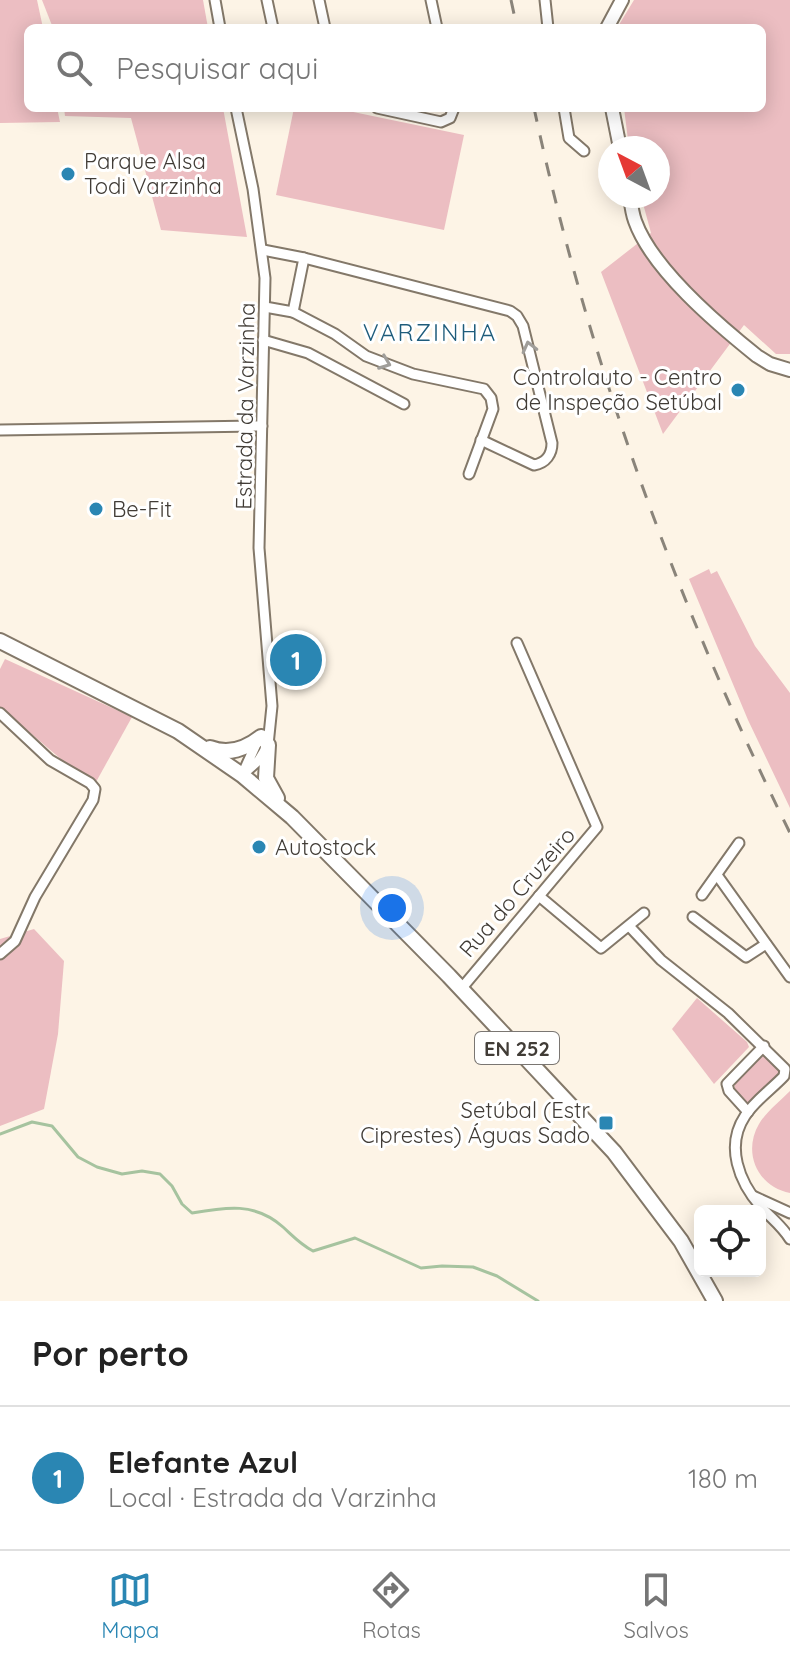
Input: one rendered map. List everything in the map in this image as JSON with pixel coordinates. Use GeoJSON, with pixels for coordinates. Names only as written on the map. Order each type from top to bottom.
{"type":"FeatureCollection","features":[{"type":"Feature","properties":{"kind":"main road","name":"EN 252"},"geometry":{"type":"LineString","coordinates":[[0,641],[148,713],[242,775],[292,817],[461,989],[631,1173],[681,1241],[715,1301]]}},
{"type":"Feature","properties":{"kind":"main road"},"geometry":{"type":"LineString","coordinates":[[196,742],[219,751],[244,748],[264,741],[268,783],[292,817]]}},
{"type":"Feature","properties":{"kind":"street"},"geometry":{"type":"LineString","coordinates":[[215,0],[219,24]]}},
{"type":"Feature","properties":{"kind":"street"},"geometry":{"type":"LineString","coordinates":[[267,0],[272,24]]}},
{"type":"Feature","properties":{"kind":"street"},"geometry":{"type":"LineString","coordinates":[[319,0],[324,24]]}},
{"type":"Feature","properties":{"kind":"street"},"geometry":{"type":"LineString","coordinates":[[431,0],[436,24]]}},
{"type":"Feature","properties":{"kind":"street"},"geometry":{"type":"LineString","coordinates":[[545,0],[548,24]]}},
{"type":"Feature","properties":{"kind":"street"},"geometry":{"type":"LineString","coordinates":[[609,24],[622,0]]}},
{"type":"Feature","properties":{"kind":"street","name":"Estrada da Varzinha"},"geometry":{"type":"LineString","coordinates":[[237,112],[263,250],[265,307],[259,548],[272,706],[264,741]]}},
{"type":"Feature","properties":{"kind":"street"},"geometry":{"type":"LineString","coordinates":[[395,112],[441,122],[450,118],[452,112]]}},
{"type":"Feature","properties":{"kind":"street"},"geometry":{"type":"LineString","coordinates":[[565,112],[569,138],[584,151]]}},
{"type":"Feature","properties":{"kind":"street"},"geometry":{"type":"LineString","coordinates":[[613,112],[618,136]]}},
{"type":"Feature","properties":{"kind":"street"},"geometry":{"type":"LineString","coordinates":[[632,208],[642,237],[676,283],[757,356],[790,370]]}},
{"type":"Feature","properties":{"kind":"street"},"geometry":{"type":"LineString","coordinates":[[263,250],[510,311],[517,316],[523,326],[552,451],[545,461],[534,465],[481,440]]}},
{"type":"Feature","properties":{"kind":"street"},"geometry":{"type":"LineString","coordinates":[[293,312],[304,258]]}},
{"type":"Feature","properties":{"kind":"street"},"geometry":{"type":"LineString","coordinates":[[265,307],[293,312],[335,334],[366,356],[413,374],[484,389],[491,398],[493,409],[469,474]]}},
{"type":"Feature","properties":{"kind":"street"},"geometry":{"type":"LineString","coordinates":[[263,340],[308,353],[404,404]]}},
{"type":"Feature","properties":{"kind":"street"},"geometry":{"type":"LineString","coordinates":[[0,430],[262,426]]}},
{"type":"Feature","properties":{"kind":"street","name":"Rua do Cruzeiro"},"geometry":{"type":"LineString","coordinates":[[461,989],[597,827],[517,643]]}},
{"type":"Feature","properties":{"kind":"street"},"geometry":{"type":"LineString","coordinates":[[0,713],[50,760],[95,789],[93,800],[35,897],[15,941],[0,954]]}},
{"type":"Feature","properties":{"kind":"street"},"geometry":{"type":"LineString","coordinates":[[242,775],[259,760],[264,741]]}},
{"type":"Feature","properties":{"kind":"street"},"geometry":{"type":"LineString","coordinates":[[702,895],[739,843]]}},
{"type":"Feature","properties":{"kind":"street"},"geometry":{"type":"LineString","coordinates":[[717,875],[790,977]]}},
{"type":"Feature","properties":{"kind":"street"},"geometry":{"type":"LineString","coordinates":[[539,896],[599,948],[606,947],[644,913]]}},
{"type":"Feature","properties":{"kind":"street"},"geometry":{"type":"LineString","coordinates":[[693,917],[745,956],[766,944]]}},
{"type":"Feature","properties":{"kind":"street"},"geometry":{"type":"LineString","coordinates":[[629,926],[661,960],[728,1013],[784,1067],[785,1075],[748,1112],[736,1140],[735,1157],[741,1177],[762,1209],[790,1225]]}},
{"type":"Feature","properties":{"kind":"street"},"geometry":{"type":"LineString","coordinates":[[748,1112],[729,1091],[727,1084],[764,1046]]}},
{"type":"Feature","properties":{"kind":"street"},"geometry":{"type":"LineString","coordinates":[[753,1196],[790,1210]]}},
{"type":"Feature","properties":{"kind":"street"},"geometry":{"type":"LineString","coordinates":[[777,1220],[790,1239]]}},
{"type":"Feature","properties":{"kind":"shaded area"},"geometry":{"type":"Polygon","coordinates":[[[0,0],[37,0],[42,24],[24,24],[24,112],[58,112],[60,122],[0,123],[0,0]]]}},
{"type":"Feature","properties":{"kind":"shaded area"},"geometry":{"type":"Polygon","coordinates":[[[42,0],[203,0],[207,24],[51,24],[42,0]]]}},
{"type":"Feature","properties":{"kind":"shaded area"},"geometry":{"type":"Polygon","coordinates":[[[634,0],[790,0],[790,354],[776,354],[744,325],[663,434],[601,272],[651,233],[644,208],[670,208],[670,136],[628,136],[624,112],[766,112],[766,24],[619,24],[634,0]]]}},
{"type":"Feature","properties":{"kind":"shaded area"},"geometry":{"type":"Polygon","coordinates":[[[64,112],[224,112],[247,237],[161,230],[131,118],[65,116],[64,112]]]}},
{"type":"Feature","properties":{"kind":"shaded area"},"geometry":{"type":"Polygon","coordinates":[[[293,112],[353,112],[464,135],[444,230],[276,195],[293,112]]]}},
{"type":"Feature","properties":{"kind":"shaded area"},"geometry":{"type":"Polygon","coordinates":[[[709,569],[711,574],[717,571],[755,646],[790,693],[790,808],[748,720],[689,579],[709,569]]]}},
{"type":"Feature","properties":{"kind":"shaded area"},"geometry":{"type":"Polygon","coordinates":[[[5,659],[132,717],[96,782],[69,766],[0,707],[0,669],[5,659]]]}},
{"type":"Feature","properties":{"kind":"shaded area"},"geometry":{"type":"Polygon","coordinates":[[[34,929],[64,961],[58,1034],[44,1109],[0,1126],[0,939],[34,929]]]}},
{"type":"Feature","properties":{"kind":"shaded area"},"geometry":{"type":"Polygon","coordinates":[[[697,998],[749,1047],[714,1084],[672,1029],[697,998]]]}},
{"type":"Feature","properties":{"kind":"shaded area"},"geometry":{"type":"Polygon","coordinates":[[[763,1056],[774,1063],[780,1075],[748,1103],[735,1089],[734,1082],[763,1056]]]}},
{"type":"Feature","properties":{"kind":"shaded area"},"geometry":{"type":"Polygon","coordinates":[[[790,1091],[790,1193],[769,1184],[762,1176],[756,1167],[752,1146],[759,1124],[790,1091]]]}},
{"type":"Feature","properties":{"kind":"waterway"},"geometry":{"type":"LineString","coordinates":[[0,1134],[32,1122],[52,1126],[78,1157],[97,1167],[122,1174],[142,1171],[160,1174],[192,1213],[228,1208],[251,1210],[272,1219],[313,1251],[355,1238],[421,1268],[473,1267],[497,1276],[538,1301]]}},
{"type":"Feature","properties":{"kind":"railway"},"geometry":{"type":"LineString","coordinates":[[511,0],[516,24]]}},
{"type":"Feature","properties":{"kind":"railway"},"geometry":{"type":"LineString","coordinates":[[535,112],[581,295],[640,478],[710,658],[790,833]]}},
{"type":"Feature","properties":{"kind":"place","name":"Parque Alsa Todi Varzinha"},"geometry":{"type":"Point","coordinates":[68,174]}},
{"type":"Feature","properties":{"kind":"place","name":"Controlauto - Centro de Inspeção Setúbal"},"geometry":{"type":"Point","coordinates":[738,390]}},
{"type":"Feature","properties":{"kind":"place","name":"Be-Fit"},"geometry":{"type":"Point","coordinates":[96,509]}},
{"type":"Feature","properties":{"kind":"place","name":"Elefante Azul"},"geometry":{"type":"Point","coordinates":[296,660]}},
{"type":"Feature","properties":{"kind":"place","name":"Autostock"},"geometry":{"type":"Point","coordinates":[259,847]}},
{"type":"Feature","properties":{"kind":"place","name":"Setúbal (Estr Ciprestes) Águas Sado"},"geometry":{"type":"Point","coordinates":[606,1123]}},
{"type":"Feature","properties":{"kind":"district","name":"VARZINHA"},"geometry":{"type":"Point","coordinates":[430,332]}}]}
